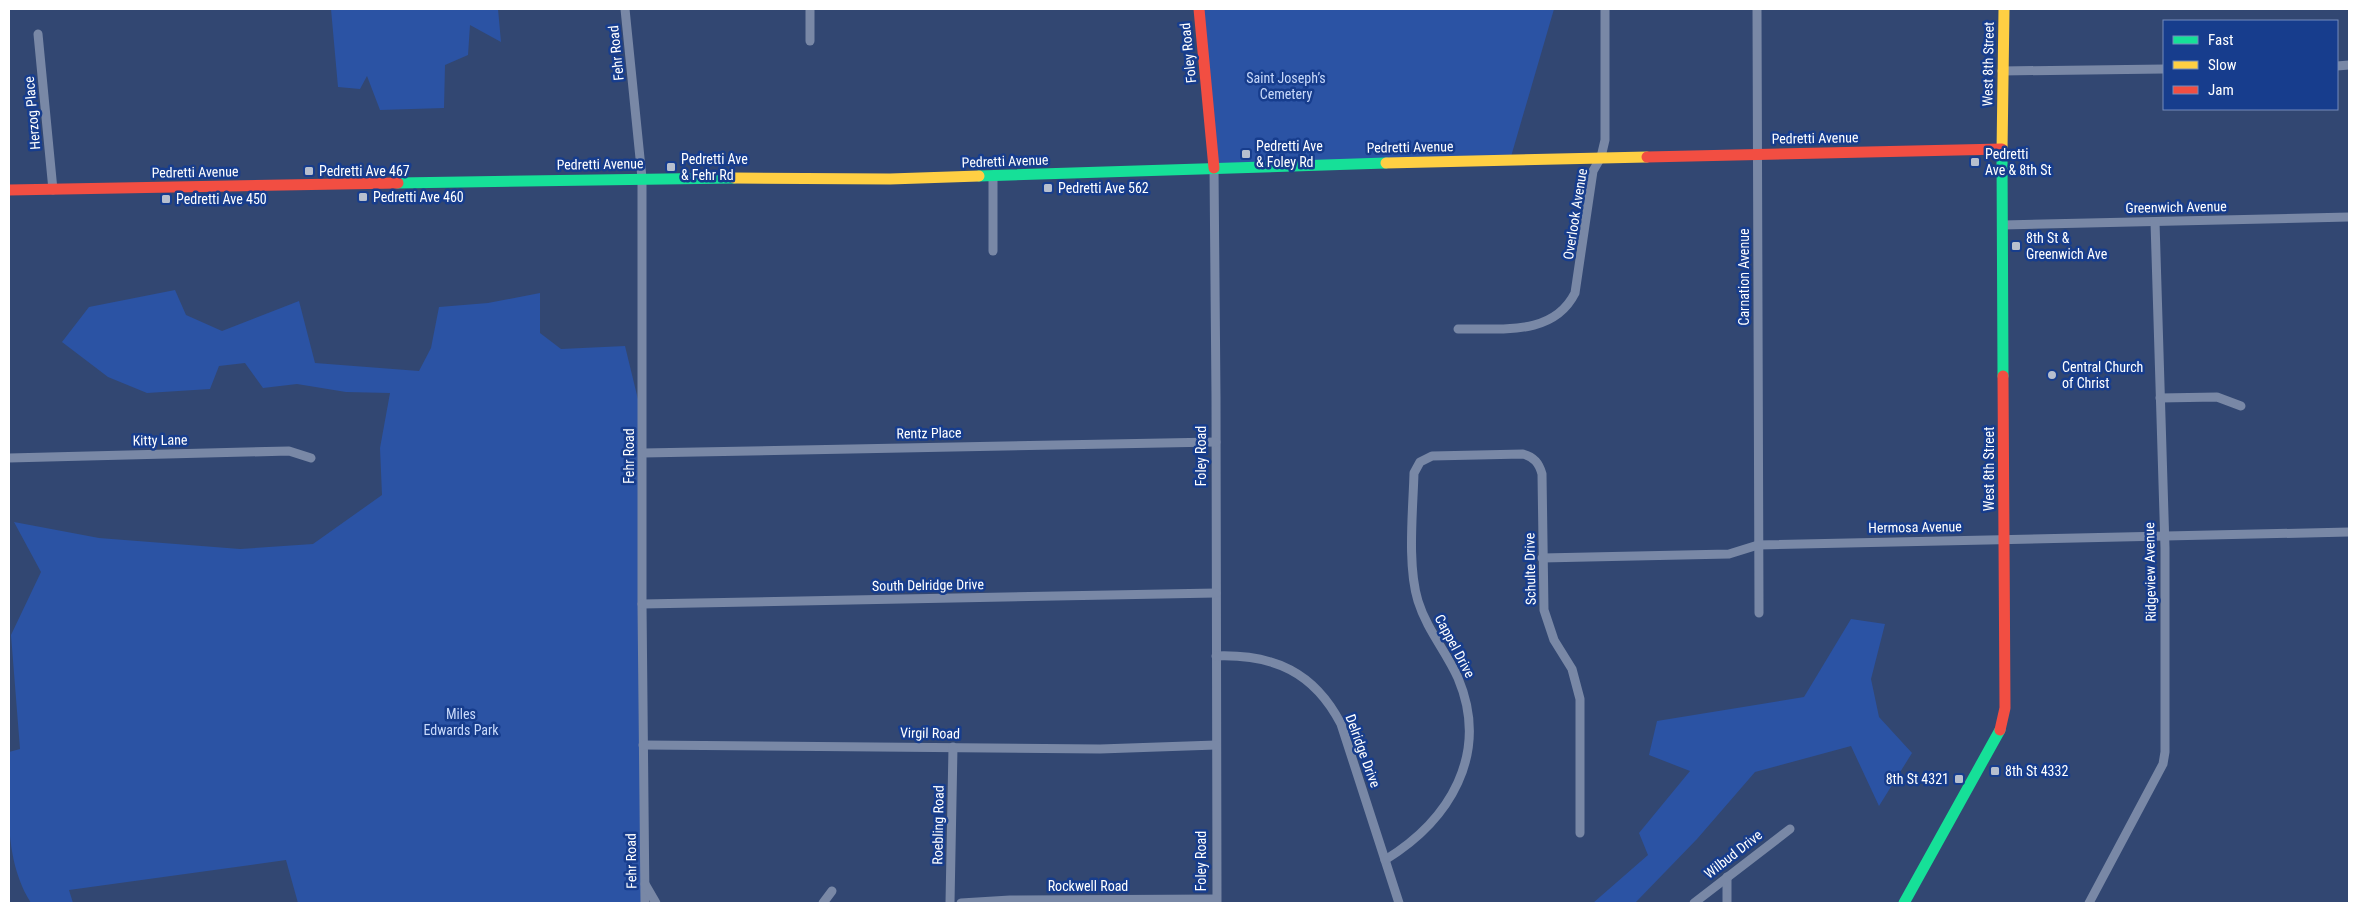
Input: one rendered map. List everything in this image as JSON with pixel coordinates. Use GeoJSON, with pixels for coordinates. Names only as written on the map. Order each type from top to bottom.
{"type":"FeatureCollection","features":[{"type":"Feature","properties":{"kind":"street","name":"Fehr Road"},"geometry":{"type":"LineString","coordinates":[[625,9],[642,178],[642,604],[645,903]]}},
{"type":"Feature","properties":{"kind":"street"},"geometry":{"type":"LineString","coordinates":[[810,9],[810,41]]}},
{"type":"Feature","properties":{"kind":"street","name":"Foley Road"},"geometry":{"type":"LineString","coordinates":[[1199,9],[1214,168],[1216,901]]}},
{"type":"Feature","properties":{"kind":"street","name":"Overlook Avenue"},"geometry":{"type":"LineString","coordinates":[[1458,329],[1530,327],[1552,320],[1566,308],[1578,284],[1594,171],[1601,158],[1605,140],[1604,9]]}},
{"type":"Feature","properties":{"kind":"street","name":"Carnation Avenue"},"geometry":{"type":"LineString","coordinates":[[1757,9],[1759,613]]}},
{"type":"Feature","properties":{"kind":"street","name":"West 8th Street"},"geometry":{"type":"LineString","coordinates":[[1904,903],[2000,730],[2004,719],[2002,71],[2004,9]]}},
{"type":"Feature","properties":{"kind":"street","name":"Herzog Place"},"geometry":{"type":"LineString","coordinates":[[38,34],[53,190]]}},
{"type":"Feature","properties":{"kind":"street"},"geometry":{"type":"LineString","coordinates":[[2002,71],[2163,69]]}},
{"type":"Feature","properties":{"kind":"street","name":"Pedretti Avenue"},"geometry":{"type":"LineString","coordinates":[[9,190],[642,178],[763,180],[993,177],[1214,168],[2002,149]]}},
{"type":"Feature","properties":{"kind":"street"},"geometry":{"type":"LineString","coordinates":[[992,251],[993,177]]}},
{"type":"Feature","properties":{"kind":"street","name":"Greenwich Avenue"},"geometry":{"type":"LineString","coordinates":[[2003,225],[2349,218]]}},
{"type":"Feature","properties":{"kind":"street","name":"Ridgeview Avenue"},"geometry":{"type":"LineString","coordinates":[[2089,903],[2163,764],[2165,752],[2163,536],[2155,222]]}},
{"type":"Feature","properties":{"kind":"street"},"geometry":{"type":"LineString","coordinates":[[2160,398],[2217,397],[2241,406]]}},
{"type":"Feature","properties":{"kind":"street","name":"Rentz Place"},"geometry":{"type":"LineString","coordinates":[[643,453],[1216,442]]}},
{"type":"Feature","properties":{"kind":"street","name":"Kitty Lane"},"geometry":{"type":"LineString","coordinates":[[9,458],[289,451],[311,458]]}},
{"type":"Feature","properties":{"kind":"street","name":"Schulte Drive"},"geometry":{"type":"LineString","coordinates":[[1414,473],[1420,462],[1432,456],[1523,454],[1536,460],[1542,474],[1542,597],[1547,623],[1572,669],[1580,699],[1580,833]]}},
{"type":"Feature","properties":{"kind":"street","name":"Cappel Drive"},"geometry":{"type":"LineString","coordinates":[[1385,860],[1417,838],[1444,808],[1459,781],[1468,747],[1467,711],[1459,680],[1432,634],[1417,599],[1413,564],[1414,473]]}},
{"type":"Feature","properties":{"kind":"street","name":"Hermosa Avenue"},"geometry":{"type":"LineString","coordinates":[[1542,558],[1729,554],[1758,545],[2349,532]]}},
{"type":"Feature","properties":{"kind":"street","name":"South Delridge Drive"},"geometry":{"type":"LineString","coordinates":[[642,604],[1216,593]]}},
{"type":"Feature","properties":{"kind":"street","name":"Delridge Drive"},"geometry":{"type":"LineString","coordinates":[[1216,656],[1247,656],[1277,663],[1305,678],[1327,701],[1341,724],[1400,903]]}},
{"type":"Feature","properties":{"kind":"street","name":"Virgil Road"},"geometry":{"type":"LineString","coordinates":[[643,745],[1100,749],[1216,744]]}},
{"type":"Feature","properties":{"kind":"street","name":"Roebling Road"},"geometry":{"type":"LineString","coordinates":[[950,903],[953,747]]}},
{"type":"Feature","properties":{"kind":"street","name":"Wilbud Drive"},"geometry":{"type":"LineString","coordinates":[[1694,903],[1790,829]]}},
{"type":"Feature","properties":{"kind":"street"},"geometry":{"type":"LineString","coordinates":[[1727,877],[1727,903]]}},
{"type":"Feature","properties":{"kind":"street"},"geometry":{"type":"LineString","coordinates":[[645,884],[656,903]]}},
{"type":"Feature","properties":{"kind":"street"},"geometry":{"type":"LineString","coordinates":[[823,903],[832,891]]}},
{"type":"Feature","properties":{"kind":"street","name":"Rockwell Road"},"geometry":{"type":"LineString","coordinates":[[961,903],[1010,900],[1216,901]]}},
{"type":"Feature","properties":{"kind":"green space"},"geometry":{"type":"Polygon","coordinates":[[[331,9],[498,9],[501,42],[470,25],[468,55],[445,65],[444,108],[380,110],[367,76],[360,89],[338,87],[331,9]]]}},
{"type":"Feature","properties":{"kind":"green space","name":"Saint Joseph’s Cemetery"},"geometry":{"type":"Polygon","coordinates":[[[1199,9],[1554,9],[1510,160],[1214,168],[1199,9]]]}},
{"type":"Feature","properties":{"kind":"green space","name":"Miles Edwards Park"},"geometry":{"type":"Polygon","coordinates":[[[175,290],[186,315],[222,331],[299,301],[315,363],[419,371],[431,348],[439,307],[488,303],[540,293],[540,333],[561,349],[625,346],[643,420],[645,903],[298,903],[286,860],[69,890],[73,903],[31,903],[22,886],[16,868],[10,830],[9,752],[20,749],[11,635],[41,572],[14,522],[99,538],[240,549],[313,544],[382,495],[380,448],[390,393],[346,392],[297,384],[263,388],[245,363],[219,366],[210,389],[147,393],[108,377],[62,342],[89,307],[175,290]]]}},
{"type":"Feature","properties":{"kind":"green space"},"geometry":{"type":"Polygon","coordinates":[[[1851,619],[1885,624],[1871,679],[1879,717],[1912,753],[1879,806],[1851,746],[1755,772],[1697,839],[1635,903],[1593,903],[1648,855],[1639,833],[1690,771],[1649,755],[1657,721],[1804,697],[1851,619]]]}},
{"type":"Feature","properties":{"kind":"traffic: fast"},"geometry":{"type":"LineString","coordinates":[[2002,152],[2003,376]]}},
{"type":"Feature","properties":{"kind":"traffic: fast"},"geometry":{"type":"LineString","coordinates":[[979,176],[1386,163]]}},
{"type":"Feature","properties":{"kind":"traffic: fast"},"geometry":{"type":"LineString","coordinates":[[398,183],[734,178]]}},
{"type":"Feature","properties":{"kind":"traffic: fast"},"geometry":{"type":"LineString","coordinates":[[1904,903],[2000,730]]}},
{"type":"Feature","properties":{"kind":"traffic: slow"},"geometry":{"type":"LineString","coordinates":[[2002,152],[2004,9]]}},
{"type":"Feature","properties":{"kind":"traffic: slow"},"geometry":{"type":"LineString","coordinates":[[1386,163],[1647,157]]}},
{"type":"Feature","properties":{"kind":"traffic: slow"},"geometry":{"type":"LineString","coordinates":[[734,178],[890,179],[979,176]]}},
{"type":"Feature","properties":{"kind":"traffic: jam"},"geometry":{"type":"LineString","coordinates":[[1199,9],[1214,168]]}},
{"type":"Feature","properties":{"kind":"traffic: jam"},"geometry":{"type":"LineString","coordinates":[[1647,157],[2002,149]]}},
{"type":"Feature","properties":{"kind":"traffic: jam"},"geometry":{"type":"LineString","coordinates":[[9,190],[398,183]]}},
{"type":"Feature","properties":{"kind":"traffic: jam"},"geometry":{"type":"LineString","coordinates":[[2000,730],[2005,708],[2003,376]]}},
{"type":"Feature","properties":{"kind":"place","name":"Pedretti Ave & Foley Rd"},"geometry":{"type":"Point","coordinates":[1246,154]}},
{"type":"Feature","properties":{"kind":"place","name":"Pedretti Ave & 8th St"},"geometry":{"type":"Point","coordinates":[1975,162]}},
{"type":"Feature","properties":{"kind":"place","name":"Pedretti Ave & Fehr Rd"},"geometry":{"type":"Point","coordinates":[671,167]}},
{"type":"Feature","properties":{"kind":"place","name":"Pedretti Ave 467"},"geometry":{"type":"Point","coordinates":[309,171]}},
{"type":"Feature","properties":{"kind":"place","name":"Pedretti Ave 562"},"geometry":{"type":"Point","coordinates":[1048,188]}},
{"type":"Feature","properties":{"kind":"place","name":"Pedretti Ave 460"},"geometry":{"type":"Point","coordinates":[363,197]}},
{"type":"Feature","properties":{"kind":"place","name":"Pedretti Ave 450"},"geometry":{"type":"Point","coordinates":[166,199]}},
{"type":"Feature","properties":{"kind":"place","name":"8th St & Greenwich Ave"},"geometry":{"type":"Point","coordinates":[2016,246]}},
{"type":"Feature","properties":{"kind":"place","name":"Central Church of Christ"},"geometry":{"type":"Point","coordinates":[2052,375]}},
{"type":"Feature","properties":{"kind":"place","name":"8th St 4332"},"geometry":{"type":"Point","coordinates":[1995,771]}},
{"type":"Feature","properties":{"kind":"place","name":"8th St 4321"},"geometry":{"type":"Point","coordinates":[1959,779]}}]}
